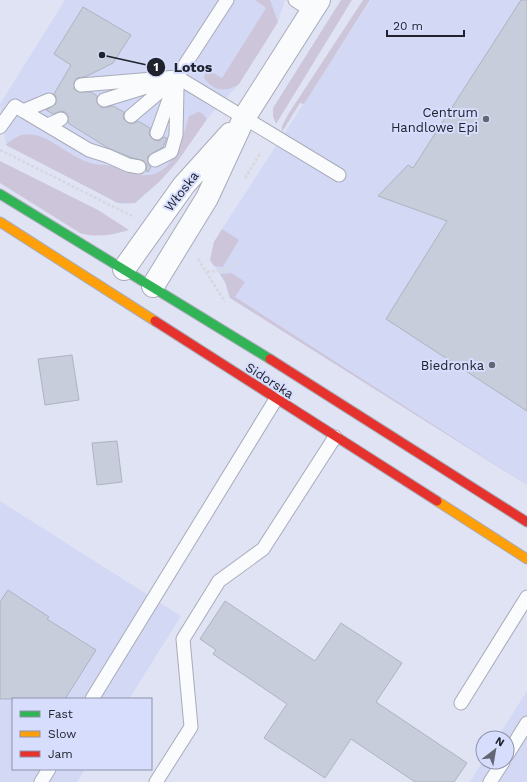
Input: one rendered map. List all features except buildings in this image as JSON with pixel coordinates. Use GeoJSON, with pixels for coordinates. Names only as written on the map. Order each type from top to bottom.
{"type":"FeatureCollection","features":[{"type":"Feature","properties":{"kind":"street","name":"Włoska"},"geometry":{"type":"LineString","coordinates":[[143,291],[207,198],[244,118],[309,4]]}},
{"type":"Feature","properties":{"kind":"street","name":"Włoska"},"geometry":{"type":"LineString","coordinates":[[124,286],[184,185],[244,118]]}},
{"type":"Feature","properties":{"kind":"street","name":"Sidorska"},"geometry":{"type":"LineString","coordinates":[[0,194],[124,286],[278,395],[527,559]]}},
{"type":"Feature","properties":{"kind":"street","name":"Sidorska"},"geometry":{"type":"LineString","coordinates":[[0,222],[124,286],[143,291],[290,376],[349,414],[527,522]]}},
{"type":"Feature","properties":{"kind":"street"},"geometry":{"type":"LineString","coordinates":[[124,286],[143,291]]}},
{"type":"Feature","properties":{"kind":"lane"},"geometry":{"type":"LineString","coordinates":[[157,132],[177,77],[227,0]]}},
{"type":"Feature","properties":{"kind":"lane"},"geometry":{"type":"LineString","coordinates":[[104,100],[177,77]]}},
{"type":"Feature","properties":{"kind":"lane"},"geometry":{"type":"LineString","coordinates":[[131,116],[177,77]]}},
{"type":"Feature","properties":{"kind":"lane"},"geometry":{"type":"LineString","coordinates":[[155,160],[171,152],[176,135],[177,77]]}},
{"type":"Feature","properties":{"kind":"lane"},"geometry":{"type":"LineString","coordinates":[[80,85],[177,77],[339,175]]}},
{"type":"Feature","properties":{"kind":"lane"},"geometry":{"type":"LineString","coordinates":[[23,111],[50,100]]}},
{"type":"Feature","properties":{"kind":"lane"},"geometry":{"type":"LineString","coordinates":[[0,127],[15,106],[89,150],[112,154],[128,165],[139,167]]}},
{"type":"Feature","properties":{"kind":"lane"},"geometry":{"type":"LineString","coordinates":[[48,125],[62,119]]}},
{"type":"Feature","properties":{"kind":"lane"},"geometry":{"type":"LineString","coordinates":[[74,141],[88,135]]}},
{"type":"Feature","properties":{"kind":"lane"},"geometry":{"type":"LineString","coordinates":[[93,698],[278,395]]}},
{"type":"Feature","properties":{"kind":"lane"},"geometry":{"type":"LineString","coordinates":[[156,782],[191,727],[183,639],[219,582],[263,550],[337,433]]}},
{"type":"Feature","properties":{"kind":"lane"},"geometry":{"type":"LineString","coordinates":[[461,704],[527,597]]}},
{"type":"Feature","properties":{"kind":"lane"},"geometry":{"type":"LineString","coordinates":[[515,743],[527,724]]}},
{"type":"Feature","properties":{"kind":"lane"},"geometry":{"type":"LineString","coordinates":[[41,782],[48,770]]}},
{"type":"Feature","properties":{"kind":"lane"},"geometry":{"type":"LineString","coordinates":[[490,782],[498,770]]}},
{"type":"Feature","properties":{"kind":"path"},"geometry":{"type":"LineString","coordinates":[[0,150],[129,215]]}},
{"type":"Feature","properties":{"kind":"path"},"geometry":{"type":"LineString","coordinates":[[198,258],[216,287]]}},
{"type":"Feature","properties":{"kind":"path"},"geometry":{"type":"LineString","coordinates":[[207,272],[226,270],[238,263]]}},
{"type":"Feature","properties":{"kind":"shaded area"},"geometry":{"type":"Polygon","coordinates":[[[65,0],[285,0],[278,22],[239,84],[207,119],[177,162],[160,181],[135,203],[124,204],[118,203],[6,145],[0,104],[65,0]]]}},
{"type":"Feature","properties":{"kind":"shaded area"},"geometry":{"type":"Polygon","coordinates":[[[255,0],[270,0],[278,22],[239,84],[229,89],[220,89],[211,86],[204,78],[206,69],[222,78],[266,8],[255,0]]]}},
{"type":"Feature","properties":{"kind":"shaded area"},"geometry":{"type":"Polygon","coordinates":[[[341,0],[352,0],[276,124],[273,116],[273,108],[341,0]]]}},
{"type":"Feature","properties":{"kind":"shaded area"},"geometry":{"type":"Polygon","coordinates":[[[363,0],[370,0],[304,104],[300,103],[282,132],[282,126],[289,113],[363,0]]]}},
{"type":"Feature","properties":{"kind":"shaded area"},"geometry":{"type":"Polygon","coordinates":[[[371,0],[527,0],[527,485],[230,298],[225,282],[210,260],[214,242],[222,229],[371,0]]]}},
{"type":"Feature","properties":{"kind":"shaded area"},"geometry":{"type":"Polygon","coordinates":[[[198,112],[202,113],[207,119],[177,162],[160,181],[135,203],[118,203],[6,145],[16,137],[26,134],[36,135],[56,144],[89,163],[118,167],[141,175],[152,175],[161,171],[174,156],[189,116],[198,112]]]}},
{"type":"Feature","properties":{"kind":"shaded area"},"geometry":{"type":"Polygon","coordinates":[[[0,161],[98,210],[129,230],[104,235],[86,235],[80,233],[0,183],[0,161]]]}},
{"type":"Feature","properties":{"kind":"shaded area"},"geometry":{"type":"Polygon","coordinates":[[[222,229],[239,240],[223,267],[214,266],[210,260],[214,242],[222,229]]]}},
{"type":"Feature","properties":{"kind":"shaded area"},"geometry":{"type":"Polygon","coordinates":[[[232,273],[245,282],[235,297],[527,485],[230,298],[225,282],[220,274],[232,273]]]}},
{"type":"Feature","properties":{"kind":"shaded area"},"geometry":{"type":"Polygon","coordinates":[[[0,501],[181,616],[130,698],[12,698],[12,770],[84,770],[77,782],[0,782],[0,501]]]}},
{"type":"Feature","properties":{"kind":"shaded area"},"geometry":{"type":"Polygon","coordinates":[[[527,691],[527,782],[470,782],[477,770],[515,770],[515,730],[502,730],[527,691]]]}},
{"type":"Feature","properties":{"kind":"traffic: fast"},"geometry":{"type":"LineString","coordinates":[[0,194],[270,359]]}},
{"type":"Feature","properties":{"kind":"traffic: slow"},"geometry":{"type":"LineString","coordinates":[[0,222],[155,321]]}},
{"type":"Feature","properties":{"kind":"traffic: slow"},"geometry":{"type":"LineString","coordinates":[[437,501],[527,559]]}},
{"type":"Feature","properties":{"kind":"traffic: jam"},"geometry":{"type":"LineString","coordinates":[[155,321],[437,501]]}},
{"type":"Feature","properties":{"kind":"traffic: jam"},"geometry":{"type":"LineString","coordinates":[[270,359],[527,522]]}},
{"type":"Feature","properties":{"kind":"place","name":"Lotos"},"geometry":{"type":"Point","coordinates":[102,55]}},
{"type":"Feature","properties":{"kind":"place","name":"Centrum Handlowe Epi"},"geometry":{"type":"Point","coordinates":[486,119]}},
{"type":"Feature","properties":{"kind":"place","name":"Biedronka"},"geometry":{"type":"Point","coordinates":[492,365]}}]}
